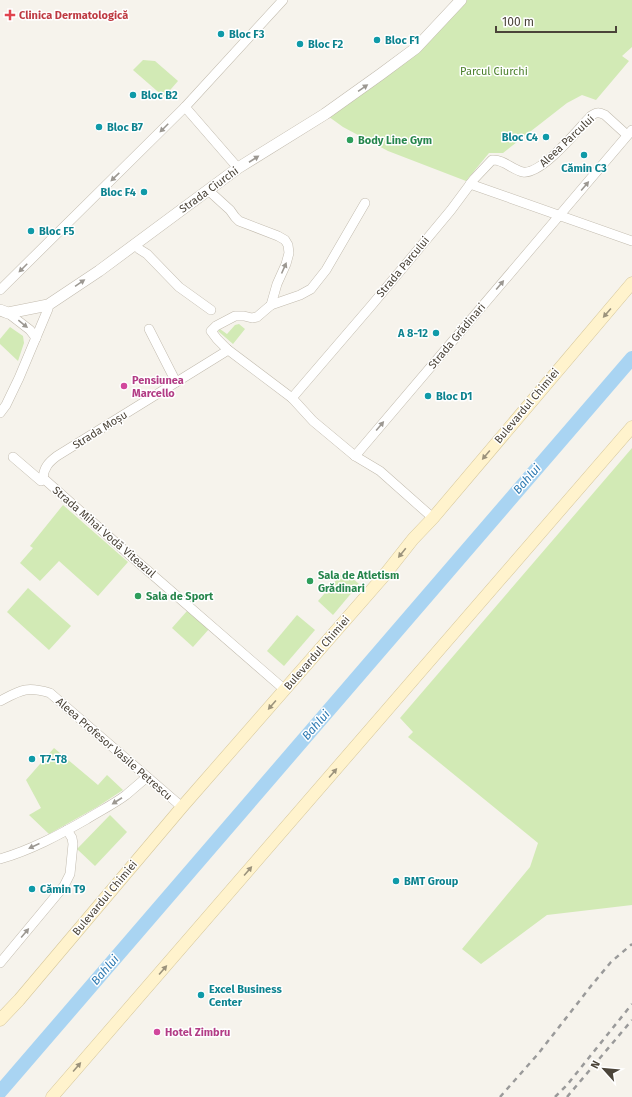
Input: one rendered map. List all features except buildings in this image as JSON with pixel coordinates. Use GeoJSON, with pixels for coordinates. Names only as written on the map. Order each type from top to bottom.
{"type":"FeatureCollection","features":[{"type":"Feature","properties":{"kind":"main road","name":"Bulevardul Chimiei"},"geometry":{"type":"LineString","coordinates":[[0,1020],[19,1000],[182,807],[383,577],[413,539],[433,518],[632,283]]}},
{"type":"Feature","properties":{"kind":"main road"},"geometry":{"type":"LineString","coordinates":[[52,1097],[632,427]]}},
{"type":"Feature","properties":{"kind":"street"},"geometry":{"type":"LineString","coordinates":[[0,290],[185,107],[283,0]]}},
{"type":"Feature","properties":{"kind":"street","name":"Strada Ciurchi"},"geometry":{"type":"LineString","coordinates":[[48,305],[108,265],[238,168],[325,114],[393,65],[416,48],[462,0]]}},
{"type":"Feature","properties":{"kind":"street"},"geometry":{"type":"LineString","coordinates":[[185,107],[238,168]]}},
{"type":"Feature","properties":{"kind":"street","name":"Aleea Parcului"},"geometry":{"type":"LineString","coordinates":[[522,172],[529,172],[546,163],[594,114],[601,113],[605,115],[630,133]]}},
{"type":"Feature","properties":{"kind":"street","name":"Strada Grădinari"},"geometry":{"type":"LineString","coordinates":[[354,456],[630,133]]}},
{"type":"Feature","properties":{"kind":"street","name":"Strada Parcului"},"geometry":{"type":"LineString","coordinates":[[292,398],[451,210],[470,184],[492,160],[498,160],[522,172]]}},
{"type":"Feature","properties":{"kind":"street"},"geometry":{"type":"LineString","coordinates":[[470,184],[632,241]]}},
{"type":"Feature","properties":{"kind":"street"},"geometry":{"type":"LineString","coordinates":[[208,190],[230,210],[235,218],[278,236],[285,240],[288,245],[289,253],[286,264],[277,284],[271,305]]}},
{"type":"Feature","properties":{"kind":"street"},"geometry":{"type":"LineString","coordinates":[[365,203],[326,270],[311,289],[300,295],[271,305],[258,317],[252,318],[235,316],[216,326],[212,331],[228,349],[292,398],[313,421],[354,456],[380,471],[433,518]]}},
{"type":"Feature","properties":{"kind":"street"},"geometry":{"type":"LineString","coordinates":[[135,244],[147,254],[179,287],[211,310]]}},
{"type":"Feature","properties":{"kind":"street"},"geometry":{"type":"LineString","coordinates":[[0,413],[6,405],[36,338],[48,309],[48,305],[4,312]]}},
{"type":"Feature","properties":{"kind":"street"},"geometry":{"type":"LineString","coordinates":[[4,312],[30,330],[36,338]]}},
{"type":"Feature","properties":{"kind":"street"},"geometry":{"type":"LineString","coordinates":[[150,329],[176,382]]}},
{"type":"Feature","properties":{"kind":"street","name":"Strada Moșu"},"geometry":{"type":"LineString","coordinates":[[43,478],[46,466],[57,456],[228,349]]}},
{"type":"Feature","properties":{"kind":"street","name":"Strada Mihai Vodă Viteazul"},"geometry":{"type":"LineString","coordinates":[[13,456],[41,481],[43,478],[132,558],[285,690]]}},
{"type":"Feature","properties":{"kind":"street","name":"Aleea Profesor Vasile Petrescu"},"geometry":{"type":"LineString","coordinates":[[0,701],[19,690],[38,690],[50,693],[182,807]]}},
{"type":"Feature","properties":{"kind":"street"},"geometry":{"type":"LineString","coordinates":[[0,859],[30,849],[105,809],[126,795],[147,777]]}},
{"type":"Feature","properties":{"kind":"street"},"geometry":{"type":"LineString","coordinates":[[0,963],[64,886],[70,874],[73,844],[72,838],[67,830]]}},
{"type":"Feature","properties":{"kind":"green space","name":"Parcul Ciurchi"},"geometry":{"type":"Polygon","coordinates":[[[461,0],[632,0],[632,47],[622,56],[629,61],[596,100],[582,95],[567,103],[503,153],[489,153],[466,181],[388,151],[343,127],[325,114],[416,48],[461,0]]]}},
{"type":"Feature","properties":{"kind":"green space"},"geometry":{"type":"Polygon","coordinates":[[[143,60],[155,61],[178,81],[164,97],[133,70],[143,60]]]}},
{"type":"Feature","properties":{"kind":"green space"},"geometry":{"type":"Polygon","coordinates":[[[239,324],[245,329],[233,344],[218,331],[220,329],[227,334],[235,325],[239,324]]]}},
{"type":"Feature","properties":{"kind":"green space"},"geometry":{"type":"Polygon","coordinates":[[[10,327],[23,336],[24,343],[18,361],[0,344],[0,339],[10,327]]]}},
{"type":"Feature","properties":{"kind":"green space"},"geometry":{"type":"Polygon","coordinates":[[[632,448],[632,905],[547,915],[481,964],[462,949],[530,867],[538,843],[408,737],[413,732],[400,718],[632,448]]]}},
{"type":"Feature","properties":{"kind":"green space"},"geometry":{"type":"Polygon","coordinates":[[[63,505],[128,562],[98,596],[59,561],[40,581],[20,563],[33,548],[30,546],[63,505]]]}},
{"type":"Feature","properties":{"kind":"green space"},"geometry":{"type":"Polygon","coordinates":[[[344,571],[359,584],[333,615],[318,601],[344,571]]]}},
{"type":"Feature","properties":{"kind":"green space"},"geometry":{"type":"Polygon","coordinates":[[[28,588],[71,626],[49,650],[7,612],[28,588]]]}},
{"type":"Feature","properties":{"kind":"green space"},"geometry":{"type":"Polygon","coordinates":[[[187,611],[209,629],[193,647],[172,628],[187,611]]]}},
{"type":"Feature","properties":{"kind":"green space"},"geometry":{"type":"Polygon","coordinates":[[[297,615],[315,630],[284,666],[267,651],[297,615]]]}},
{"type":"Feature","properties":{"kind":"green space"},"geometry":{"type":"Polygon","coordinates":[[[54,748],[98,785],[107,775],[123,790],[97,807],[49,834],[29,815],[41,808],[26,780],[54,748]]]}},
{"type":"Feature","properties":{"kind":"green space"},"geometry":{"type":"Polygon","coordinates":[[[110,815],[127,832],[95,866],[77,849],[110,815]]]}},
{"type":"Feature","properties":{"kind":"waterway","name":"Bahlui"},"geometry":{"type":"LineString","coordinates":[[0,1092],[632,358]]}},
{"type":"Feature","properties":{"kind":"railway"},"geometry":{"type":"LineString","coordinates":[[500,1097],[538,1054],[611,962],[632,944]]}},
{"type":"Feature","properties":{"kind":"railway"},"geometry":{"type":"LineString","coordinates":[[555,1097],[567,1085],[632,1004]]}},
{"type":"Feature","properties":{"kind":"railway"},"geometry":{"type":"LineString","coordinates":[[567,1097],[632,1020]]}},
{"type":"Feature","properties":{"kind":"place","name":"Clinica Dermatologică"},"geometry":{"type":"Point","coordinates":[10,15]}},
{"type":"Feature","properties":{"kind":"place","name":"Bloc F3"},"geometry":{"type":"Point","coordinates":[221,34]}},
{"type":"Feature","properties":{"kind":"place","name":"Bloc F1"},"geometry":{"type":"Point","coordinates":[377,40]}},
{"type":"Feature","properties":{"kind":"place","name":"Bloc F2"},"geometry":{"type":"Point","coordinates":[300,44]}},
{"type":"Feature","properties":{"kind":"place","name":"Bloc B2"},"geometry":{"type":"Point","coordinates":[133,95]}},
{"type":"Feature","properties":{"kind":"place","name":"Bloc B7"},"geometry":{"type":"Point","coordinates":[99,127]}},
{"type":"Feature","properties":{"kind":"place","name":"Bloc C4"},"geometry":{"type":"Point","coordinates":[546,137]}},
{"type":"Feature","properties":{"kind":"place","name":"Body Line Gym"},"geometry":{"type":"Point","coordinates":[350,140]}},
{"type":"Feature","properties":{"kind":"place","name":"Cămin C3"},"geometry":{"type":"Point","coordinates":[584,155]}},
{"type":"Feature","properties":{"kind":"place","name":"Bloc F4"},"geometry":{"type":"Point","coordinates":[144,192]}},
{"type":"Feature","properties":{"kind":"place","name":"Bloc F5"},"geometry":{"type":"Point","coordinates":[31,231]}},
{"type":"Feature","properties":{"kind":"place","name":"A 8-12"},"geometry":{"type":"Point","coordinates":[436,333]}},
{"type":"Feature","properties":{"kind":"place","name":"Pensiunea Marcello"},"geometry":{"type":"Point","coordinates":[124,386]}},
{"type":"Feature","properties":{"kind":"place","name":"Bloc D1"},"geometry":{"type":"Point","coordinates":[428,396]}},
{"type":"Feature","properties":{"kind":"place","name":"Sala de Atletism Grădinari"},"geometry":{"type":"Point","coordinates":[310,581]}},
{"type":"Feature","properties":{"kind":"place","name":"Sala de Sport"},"geometry":{"type":"Point","coordinates":[138,596]}},
{"type":"Feature","properties":{"kind":"place","name":"T7-T8"},"geometry":{"type":"Point","coordinates":[32,759]}},
{"type":"Feature","properties":{"kind":"place","name":"BMT Group"},"geometry":{"type":"Point","coordinates":[396,881]}},
{"type":"Feature","properties":{"kind":"place","name":"Cămin T9"},"geometry":{"type":"Point","coordinates":[32,889]}},
{"type":"Feature","properties":{"kind":"place","name":"Excel Business Center"},"geometry":{"type":"Point","coordinates":[201,995]}},
{"type":"Feature","properties":{"kind":"place","name":"Hotel Zimbru"},"geometry":{"type":"Point","coordinates":[157,1032]}}]}
